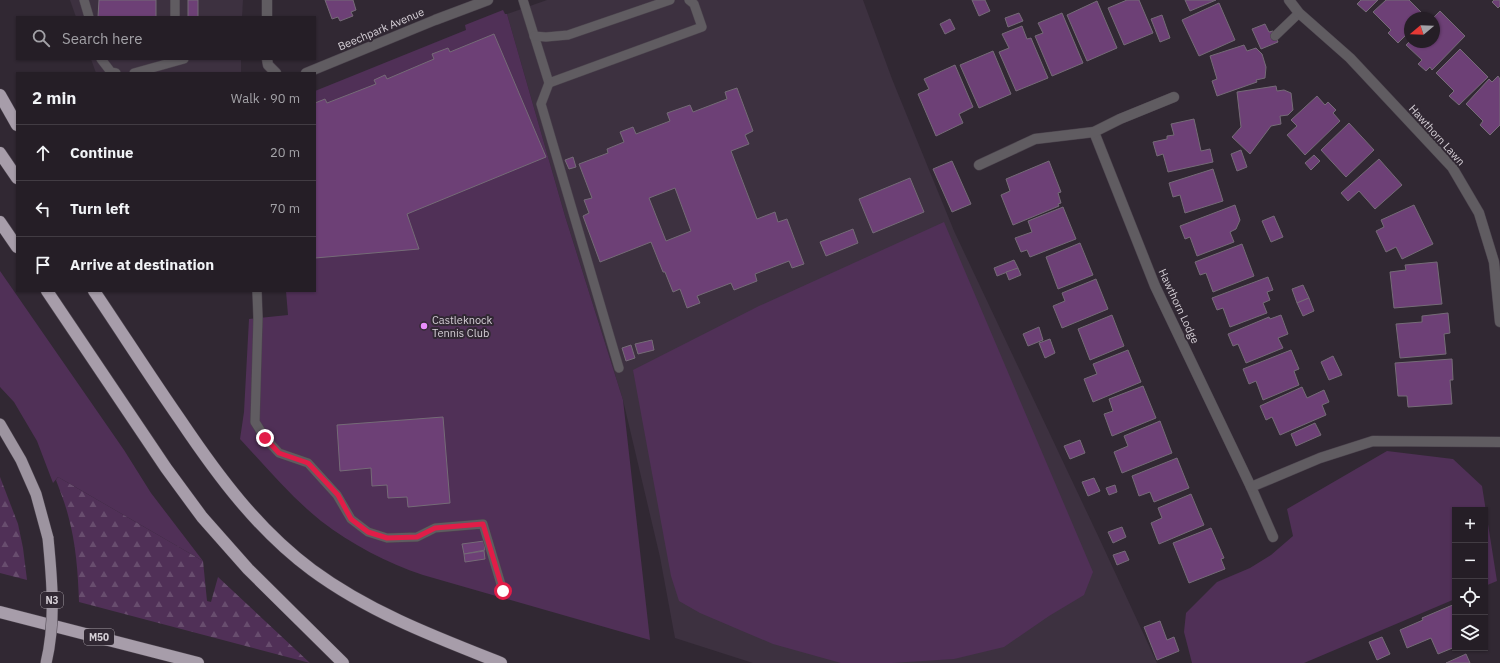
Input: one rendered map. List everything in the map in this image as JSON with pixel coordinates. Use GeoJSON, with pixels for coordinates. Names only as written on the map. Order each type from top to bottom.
{"type":"FeatureCollection","features":[{"type":"Feature","properties":{"kind":"highway"},"geometry":{"type":"LineString","coordinates":[[0,95],[16,123]]}},
{"type":"Feature","properties":{"kind":"highway"},"geometry":{"type":"LineString","coordinates":[[0,153],[16,177]]}},
{"type":"Feature","properties":{"kind":"highway"},"geometry":{"type":"LineString","coordinates":[[0,222],[16,246]]}},
{"type":"Feature","properties":{"kind":"highway"},"geometry":{"type":"LineString","coordinates":[[47,292],[166,468],[202,517],[248,569],[343,663]]}},
{"type":"Feature","properties":{"kind":"highway"},"geometry":{"type":"LineString","coordinates":[[95,292],[214,471],[243,506],[272,537],[311,569],[366,605],[411,627],[501,663]]}},
{"type":"Feature","properties":{"kind":"highway"},"geometry":{"type":"LineString","coordinates":[[102,292],[117,325]]}},
{"type":"Feature","properties":{"kind":"highway","name":"N3"},"geometry":{"type":"LineString","coordinates":[[0,424],[21,460],[36,494],[48,538],[52,577],[52,612],[46,663]]}},
{"type":"Feature","properties":{"kind":"highway","name":"M50"},"geometry":{"type":"LineString","coordinates":[[0,612],[198,663]]}},
{"type":"Feature","properties":{"kind":"street"},"geometry":{"type":"LineString","coordinates":[[267,0],[267,16]]}},
{"type":"Feature","properties":{"kind":"street","name":"Beechpark Avenue"},"geometry":{"type":"LineString","coordinates":[[308,72],[488,0]]}},
{"type":"Feature","properties":{"kind":"street","name":"Hawthorn Lawn"},"geometry":{"type":"LineString","coordinates":[[1289,0],[1299,13],[1350,58],[1452,167],[1479,213],[1488,241],[1494,262],[1500,322]]}},
{"type":"Feature","properties":{"kind":"street"},"geometry":{"type":"LineString","coordinates":[[266,60],[268,66],[275,72]]}},
{"type":"Feature","properties":{"kind":"street"},"geometry":{"type":"LineString","coordinates":[[979,165],[1035,139],[1094,132],[1120,119],[1174,97]]}},
{"type":"Feature","properties":{"kind":"street","name":"Hawthorn Lodge"},"geometry":{"type":"LineString","coordinates":[[1094,132],[1155,286],[1251,487],[1273,537]]}},
{"type":"Feature","properties":{"kind":"street"},"geometry":{"type":"LineString","coordinates":[[1251,487],[1320,458],[1373,441],[1500,442]]}},
{"type":"Feature","properties":{"kind":"lane"},"geometry":{"type":"LineString","coordinates":[[84,0],[89,16]]}},
{"type":"Feature","properties":{"kind":"lane"},"geometry":{"type":"LineString","coordinates":[[175,0],[175,16]]}},
{"type":"Feature","properties":{"kind":"lane"},"geometry":{"type":"LineString","coordinates":[[523,0],[550,83],[541,104],[619,368]]}},
{"type":"Feature","properties":{"kind":"lane"},"geometry":{"type":"LineString","coordinates":[[534,36],[546,37],[568,35],[646,4],[670,0]]}},
{"type":"Feature","properties":{"kind":"lane"},"geometry":{"type":"LineString","coordinates":[[550,83],[702,27],[694,4],[689,0]]}},
{"type":"Feature","properties":{"kind":"lane"},"geometry":{"type":"LineString","coordinates":[[1275,36],[1299,13]]}},
{"type":"Feature","properties":{"kind":"lane"},"geometry":{"type":"LineString","coordinates":[[102,60],[111,72]]}},
{"type":"Feature","properties":{"kind":"lane"},"geometry":{"type":"LineString","coordinates":[[137,72],[175,60]]}},
{"type":"Feature","properties":{"kind":"lane"},"geometry":{"type":"LineString","coordinates":[[256,292],[258,318],[255,422],[265,438],[279,453],[308,463],[338,495],[351,519],[368,532],[387,538],[417,537],[435,528],[483,524],[503,591]]}},
{"type":"Feature","properties":{"kind":"shaded area"},"geometry":{"type":"Polygon","coordinates":[[[70,0],[243,0],[242,16],[76,16],[70,0]]]}},
{"type":"Feature","properties":{"kind":"shaded area"},"geometry":{"type":"Polygon","coordinates":[[[547,0],[863,0],[892,79],[954,231],[1157,663],[753,663],[675,638],[660,557],[623,400],[565,216],[507,14],[547,0]]]}},
{"type":"Feature","properties":{"kind":"shaded area"},"geometry":{"type":"Polygon","coordinates":[[[91,60],[241,60],[241,72],[96,72],[91,60]]]}},
{"type":"Feature","properties":{"kind":"green space","name":"Castleknock Tennis Club"},"geometry":{"type":"Polygon","coordinates":[[[503,10],[505,14],[507,14],[565,216],[623,400],[650,640],[423,575],[383,559],[357,545],[310,512],[289,492],[240,439],[244,412],[249,319],[288,315],[286,292],[316,292],[316,91],[466,30],[465,25],[503,10]]]}},
{"type":"Feature","properties":{"kind":"green space"},"geometry":{"type":"Polygon","coordinates":[[[944,222],[1093,572],[1084,595],[1049,616],[1004,647],[954,659],[892,663],[841,663],[773,644],[700,613],[679,601],[671,576],[633,370],[759,306],[944,222]]]}},
{"type":"Feature","properties":{"kind":"green space"},"geometry":{"type":"Polygon","coordinates":[[[0,271],[124,450],[151,493],[203,561],[58,477],[53,483],[37,441],[14,402],[0,387],[0,271]]]}},
{"type":"Feature","properties":{"kind":"green space"},"geometry":{"type":"Polygon","coordinates":[[[1387,451],[1453,459],[1482,486],[1485,507],[1452,507],[1452,600],[1304,663],[1192,663],[1184,632],[1186,613],[1217,582],[1250,568],[1271,555],[1293,536],[1287,509],[1387,451]]]}},
{"type":"Feature","properties":{"kind":"green space"},"geometry":{"type":"Polygon","coordinates":[[[0,477],[18,524],[27,580],[0,573],[0,477]]]}},
{"type":"Feature","properties":{"kind":"green space"},"geometry":{"type":"Polygon","coordinates":[[[58,477],[203,561],[207,601],[211,602],[218,577],[310,663],[79,602],[75,547],[67,511],[56,480],[58,477]]]}},
{"type":"Feature","properties":{"kind":"green space"},"geometry":{"type":"Polygon","coordinates":[[[1488,524],[1497,581],[1488,585],[1488,524]]]}},
{"type":"Feature","properties":{"kind":"building"},"geometry":{"type":"Polygon","coordinates":[[[99,0],[156,0],[156,16],[98,16],[99,0]]]}},
{"type":"Feature","properties":{"kind":"building"},"geometry":{"type":"Polygon","coordinates":[[[188,0],[198,0],[198,16],[188,16],[188,0]]]}},
{"type":"Feature","properties":{"kind":"building"},"geometry":{"type":"Polygon","coordinates":[[[325,0],[353,0],[356,10],[351,12],[353,16],[340,21],[338,17],[332,19],[325,0]]]}},
{"type":"Feature","properties":{"kind":"building"},"geometry":{"type":"Polygon","coordinates":[[[972,0],[985,0],[990,11],[979,16],[972,0]]]}},
{"type":"Feature","properties":{"kind":"building"},"geometry":{"type":"Polygon","coordinates":[[[1127,0],[1139,0],[1153,33],[1124,45],[1108,8],[1127,0]]]}},
{"type":"Feature","properties":{"kind":"building"},"geometry":{"type":"Polygon","coordinates":[[[1185,0],[1216,0],[1190,11],[1185,0]]]}},
{"type":"Feature","properties":{"kind":"building"},"geometry":{"type":"Polygon","coordinates":[[[1361,0],[1378,0],[1366,12],[1357,4],[1361,0]]]}},
{"type":"Feature","properties":{"kind":"building"},"geometry":{"type":"Polygon","coordinates":[[[1386,0],[1409,0],[1421,12],[1404,12],[1404,37],[1398,43],[1388,33],[1391,30],[1373,12],[1386,0]]]}},
{"type":"Feature","properties":{"kind":"building"},"geometry":{"type":"Polygon","coordinates":[[[1494,0],[1500,0],[1500,6],[1498,8],[1492,2],[1494,0]]]}},
{"type":"Feature","properties":{"kind":"building"},"geometry":{"type":"Polygon","coordinates":[[[1097,1],[1117,48],[1087,61],[1067,15],[1097,1]]]}},
{"type":"Feature","properties":{"kind":"building"},"geometry":{"type":"Polygon","coordinates":[[[1219,3],[1235,40],[1199,56],[1182,20],[1219,3]]]}},
{"type":"Feature","properties":{"kind":"building"},"geometry":{"type":"Polygon","coordinates":[[[1440,11],[1465,36],[1432,70],[1430,67],[1426,71],[1418,64],[1422,60],[1409,48],[1440,48],[1440,11]]]}},
{"type":"Feature","properties":{"kind":"building"},"geometry":{"type":"Polygon","coordinates":[[[1019,13],[1023,21],[1008,27],[1005,18],[1019,13]]]}},
{"type":"Feature","properties":{"kind":"building"},"geometry":{"type":"Polygon","coordinates":[[[1062,13],[1083,63],[1052,76],[1035,36],[1043,33],[1038,23],[1062,13]]]}},
{"type":"Feature","properties":{"kind":"building"},"geometry":{"type":"Polygon","coordinates":[[[1162,15],[1170,38],[1160,42],[1151,19],[1162,15]]]}},
{"type":"Feature","properties":{"kind":"building"},"geometry":{"type":"Polygon","coordinates":[[[950,19],[955,29],[945,34],[940,24],[950,19]]]}},
{"type":"Feature","properties":{"kind":"building"},"geometry":{"type":"Polygon","coordinates":[[[1265,24],[1269,32],[1273,31],[1278,42],[1261,49],[1252,29],[1265,24]]]}},
{"type":"Feature","properties":{"kind":"building"},"geometry":{"type":"Polygon","coordinates":[[[1022,26],[1027,39],[1031,38],[1048,78],[1016,91],[999,52],[1009,48],[1002,34],[1022,26]]]}},
{"type":"Feature","properties":{"kind":"building"},"geometry":{"type":"Polygon","coordinates":[[[494,34],[546,157],[407,214],[419,249],[316,258],[316,103],[325,99],[327,103],[376,84],[374,80],[385,75],[387,79],[434,59],[432,54],[448,48],[450,52],[494,34]]]}},
{"type":"Feature","properties":{"kind":"building"},"geometry":{"type":"Polygon","coordinates":[[[1244,45],[1247,51],[1256,48],[1262,54],[1266,67],[1265,78],[1256,80],[1257,82],[1217,96],[1212,81],[1217,79],[1210,56],[1244,45]]]}},
{"type":"Feature","properties":{"kind":"building"},"geometry":{"type":"Polygon","coordinates":[[[1460,49],[1488,77],[1459,105],[1449,96],[1454,91],[1436,73],[1460,49]]]}},
{"type":"Feature","properties":{"kind":"building"},"geometry":{"type":"Polygon","coordinates":[[[993,51],[1011,94],[979,108],[960,65],[993,51]]]}},
{"type":"Feature","properties":{"kind":"building"},"geometry":{"type":"Polygon","coordinates":[[[955,65],[973,107],[959,114],[963,123],[936,136],[918,94],[929,89],[924,79],[955,65]]]}},
{"type":"Feature","properties":{"kind":"building"},"geometry":{"type":"Polygon","coordinates":[[[1498,76],[1500,79],[1500,125],[1490,135],[1480,125],[1483,121],[1466,104],[1489,79],[1492,82],[1498,76]]]}},
{"type":"Feature","properties":{"kind":"building"},"geometry":{"type":"Polygon","coordinates":[[[1276,86],[1277,91],[1284,90],[1291,93],[1293,110],[1288,115],[1280,116],[1281,124],[1271,126],[1250,154],[1232,137],[1241,127],[1237,92],[1276,86]]]}},
{"type":"Feature","properties":{"kind":"building"},"geometry":{"type":"Polygon","coordinates":[[[737,88],[753,131],[745,135],[749,144],[731,151],[757,219],[775,212],[778,222],[787,219],[804,264],[792,268],[789,261],[755,274],[757,281],[734,290],[731,283],[697,296],[700,303],[687,308],[680,289],[673,292],[651,242],[600,262],[583,216],[589,213],[584,200],[592,198],[579,164],[608,153],[607,149],[624,142],[620,132],[633,127],[636,134],[670,121],[667,113],[690,105],[693,112],[727,99],[725,92],[737,88]],[[675,188],[649,198],[666,241],[691,231],[675,188]]]}},
{"type":"Feature","properties":{"kind":"building"},"geometry":{"type":"Polygon","coordinates":[[[1317,96],[1325,105],[1328,102],[1336,110],[1333,113],[1340,121],[1305,155],[1287,135],[1297,126],[1291,120],[1317,96]]]}},
{"type":"Feature","properties":{"kind":"building"},"geometry":{"type":"Polygon","coordinates":[[[1194,119],[1201,151],[1210,149],[1213,162],[1168,172],[1163,154],[1157,156],[1153,142],[1167,139],[1167,136],[1174,135],[1171,124],[1194,119]]]}},
{"type":"Feature","properties":{"kind":"building"},"geometry":{"type":"Polygon","coordinates":[[[1349,123],[1374,150],[1346,177],[1321,150],[1349,123]]]}},
{"type":"Feature","properties":{"kind":"building"},"geometry":{"type":"Polygon","coordinates":[[[1241,150],[1247,167],[1237,171],[1231,154],[1241,150]]]}},
{"type":"Feature","properties":{"kind":"building"},"geometry":{"type":"Polygon","coordinates":[[[1314,155],[1320,161],[1311,170],[1305,163],[1314,155]]]}},
{"type":"Feature","properties":{"kind":"building"},"geometry":{"type":"Polygon","coordinates":[[[573,157],[576,167],[569,169],[565,160],[573,157]]]}},
{"type":"Feature","properties":{"kind":"building"},"geometry":{"type":"Polygon","coordinates":[[[1379,159],[1402,185],[1375,209],[1359,191],[1348,201],[1341,193],[1379,159]]]}},
{"type":"Feature","properties":{"kind":"building"},"geometry":{"type":"Polygon","coordinates":[[[952,161],[971,204],[952,212],[933,169],[952,161]]]}},
{"type":"Feature","properties":{"kind":"building"},"geometry":{"type":"Polygon","coordinates":[[[1049,161],[1061,192],[1058,193],[1061,203],[1058,204],[1059,206],[1013,225],[1001,195],[1010,191],[1006,179],[1049,161]]]}},
{"type":"Feature","properties":{"kind":"building"},"geometry":{"type":"Polygon","coordinates":[[[1213,169],[1223,201],[1185,213],[1180,195],[1173,197],[1169,183],[1213,169]]]}},
{"type":"Feature","properties":{"kind":"building"},"geometry":{"type":"Polygon","coordinates":[[[910,178],[924,212],[873,233],[859,199],[910,178]]]}},
{"type":"Feature","properties":{"kind":"building"},"geometry":{"type":"Polygon","coordinates":[[[1235,205],[1240,220],[1236,229],[1230,232],[1234,242],[1197,256],[1190,237],[1185,239],[1180,226],[1235,205]]]}},
{"type":"Feature","properties":{"kind":"building"},"geometry":{"type":"Polygon","coordinates":[[[1414,205],[1433,244],[1402,259],[1396,247],[1386,252],[1376,231],[1384,227],[1381,220],[1414,205]]]}},
{"type":"Feature","properties":{"kind":"building"},"geometry":{"type":"Polygon","coordinates":[[[1063,207],[1076,239],[1030,257],[1027,250],[1021,252],[1015,238],[1032,232],[1028,221],[1063,207]]]}},
{"type":"Feature","properties":{"kind":"building"},"geometry":{"type":"Polygon","coordinates":[[[1274,216],[1283,237],[1271,242],[1262,221],[1274,216]]]}},
{"type":"Feature","properties":{"kind":"building"},"geometry":{"type":"Polygon","coordinates":[[[853,229],[858,243],[826,256],[820,242],[853,229]]]}},
{"type":"Feature","properties":{"kind":"building"},"geometry":{"type":"Polygon","coordinates":[[[1080,243],[1093,275],[1058,289],[1046,257],[1080,243]]]}},
{"type":"Feature","properties":{"kind":"building"},"geometry":{"type":"Polygon","coordinates":[[[1242,244],[1254,276],[1213,292],[1206,273],[1200,275],[1195,262],[1242,244]]]}},
{"type":"Feature","properties":{"kind":"building"},"geometry":{"type":"Polygon","coordinates":[[[1014,260],[1018,268],[997,276],[994,268],[1014,260]]]}},
{"type":"Feature","properties":{"kind":"building"},"geometry":{"type":"Polygon","coordinates":[[[1437,262],[1442,304],[1394,308],[1390,272],[1406,270],[1405,265],[1437,262]]]}},
{"type":"Feature","properties":{"kind":"building"},"geometry":{"type":"Polygon","coordinates":[[[1018,268],[1021,275],[1009,280],[1006,272],[1018,268]]]}},
{"type":"Feature","properties":{"kind":"building"},"geometry":{"type":"Polygon","coordinates":[[[1268,277],[1273,290],[1267,292],[1270,300],[1263,303],[1267,313],[1230,327],[1223,308],[1217,310],[1212,298],[1268,277]]]}},
{"type":"Feature","properties":{"kind":"building"},"geometry":{"type":"Polygon","coordinates":[[[1096,279],[1108,309],[1062,328],[1053,306],[1065,301],[1062,293],[1096,279]]]}},
{"type":"Feature","properties":{"kind":"building"},"geometry":{"type":"Polygon","coordinates":[[[1303,285],[1309,298],[1297,303],[1292,289],[1303,285]]]}},
{"type":"Feature","properties":{"kind":"building"},"geometry":{"type":"Polygon","coordinates":[[[1309,298],[1314,311],[1303,316],[1297,303],[1309,298]]]}},
{"type":"Feature","properties":{"kind":"building"},"geometry":{"type":"Polygon","coordinates":[[[1448,313],[1450,333],[1444,334],[1446,354],[1400,358],[1396,324],[1422,322],[1422,316],[1448,313]]]}},
{"type":"Feature","properties":{"kind":"building"},"geometry":{"type":"Polygon","coordinates":[[[1112,315],[1124,346],[1090,360],[1078,329],[1112,315]]]}},
{"type":"Feature","properties":{"kind":"building"},"geometry":{"type":"Polygon","coordinates":[[[1281,315],[1288,334],[1278,338],[1283,348],[1246,363],[1238,344],[1233,346],[1228,334],[1269,317],[1270,319],[1281,315]]]}},
{"type":"Feature","properties":{"kind":"building"},"geometry":{"type":"Polygon","coordinates":[[[1039,327],[1043,340],[1028,346],[1023,334],[1039,327]]]}},
{"type":"Feature","properties":{"kind":"building"},"geometry":{"type":"Polygon","coordinates":[[[1050,339],[1055,353],[1045,358],[1039,343],[1050,339]]]}},
{"type":"Feature","properties":{"kind":"building"},"geometry":{"type":"Polygon","coordinates":[[[652,340],[654,350],[638,354],[635,344],[652,340]]]}},
{"type":"Feature","properties":{"kind":"building"},"geometry":{"type":"Polygon","coordinates":[[[631,345],[635,358],[626,361],[622,348],[631,345]]]}},
{"type":"Feature","properties":{"kind":"building"},"geometry":{"type":"Polygon","coordinates":[[[1128,350],[1141,382],[1093,402],[1084,379],[1097,374],[1093,364],[1128,350]]]}},
{"type":"Feature","properties":{"kind":"building"},"geometry":{"type":"Polygon","coordinates":[[[1291,350],[1299,369],[1294,371],[1299,385],[1263,400],[1256,381],[1249,384],[1243,369],[1291,350]]]}},
{"type":"Feature","properties":{"kind":"building"},"geometry":{"type":"Polygon","coordinates":[[[1333,356],[1342,375],[1329,380],[1321,362],[1333,356]]]}},
{"type":"Feature","properties":{"kind":"building"},"geometry":{"type":"Polygon","coordinates":[[[1452,359],[1453,380],[1450,380],[1452,404],[1408,407],[1407,396],[1398,396],[1395,363],[1452,359]]]}},
{"type":"Feature","properties":{"kind":"building"},"geometry":{"type":"Polygon","coordinates":[[[1143,386],[1156,418],[1112,436],[1104,414],[1113,411],[1109,399],[1143,386]]]}},
{"type":"Feature","properties":{"kind":"building"},"geometry":{"type":"Polygon","coordinates":[[[1302,387],[1307,398],[1324,390],[1329,402],[1322,405],[1326,415],[1280,435],[1272,417],[1266,420],[1260,406],[1302,387]]]}},
{"type":"Feature","properties":{"kind":"building"},"geometry":{"type":"Polygon","coordinates":[[[443,417],[450,503],[408,507],[407,497],[388,498],[387,485],[372,486],[371,468],[340,471],[337,425],[443,417]]]}},
{"type":"Feature","properties":{"kind":"building"},"geometry":{"type":"Polygon","coordinates":[[[1160,421],[1172,453],[1122,473],[1114,452],[1128,446],[1124,436],[1160,421]]]}},
{"type":"Feature","properties":{"kind":"building"},"geometry":{"type":"Polygon","coordinates":[[[1315,423],[1321,435],[1296,446],[1291,434],[1315,423]]]}},
{"type":"Feature","properties":{"kind":"building"},"geometry":{"type":"Polygon","coordinates":[[[1080,440],[1085,453],[1070,459],[1064,446],[1080,440]]]}},
{"type":"Feature","properties":{"kind":"building"},"geometry":{"type":"Polygon","coordinates":[[[1177,458],[1189,488],[1154,502],[1150,492],[1139,496],[1132,476],[1177,458]]]}},
{"type":"Feature","properties":{"kind":"building"},"geometry":{"type":"Polygon","coordinates":[[[1094,478],[1100,491],[1088,496],[1082,482],[1094,478]]]}},
{"type":"Feature","properties":{"kind":"building"},"geometry":{"type":"Polygon","coordinates":[[[1115,485],[1117,492],[1109,495],[1106,488],[1115,485]]]}},
{"type":"Feature","properties":{"kind":"building"},"geometry":{"type":"Polygon","coordinates":[[[1191,494],[1204,525],[1159,544],[1151,523],[1162,518],[1158,508],[1191,494]]]}},
{"type":"Feature","properties":{"kind":"building"},"geometry":{"type":"Polygon","coordinates":[[[1122,527],[1126,537],[1113,543],[1108,532],[1122,527]]]}},
{"type":"Feature","properties":{"kind":"building"},"geometry":{"type":"Polygon","coordinates":[[[1211,528],[1224,558],[1221,559],[1225,569],[1189,583],[1173,543],[1211,528]]]}},
{"type":"Feature","properties":{"kind":"building"},"geometry":{"type":"Polygon","coordinates":[[[484,541],[485,550],[464,554],[462,544],[484,541]]]}},
{"type":"Feature","properties":{"kind":"building"},"geometry":{"type":"Polygon","coordinates":[[[484,551],[485,559],[465,562],[464,554],[484,551]]]}},
{"type":"Feature","properties":{"kind":"building"},"geometry":{"type":"Polygon","coordinates":[[[1125,551],[1129,560],[1117,565],[1113,555],[1125,551]]]}},
{"type":"Feature","properties":{"kind":"building"},"geometry":{"type":"Polygon","coordinates":[[[1452,605],[1452,648],[1438,654],[1431,638],[1407,648],[1400,630],[1423,620],[1422,618],[1452,605]]]}},
{"type":"Feature","properties":{"kind":"building"},"geometry":{"type":"Polygon","coordinates":[[[1160,621],[1167,640],[1174,637],[1179,651],[1157,660],[1144,627],[1160,621]]]}},
{"type":"Feature","properties":{"kind":"building"},"geometry":{"type":"Polygon","coordinates":[[[1382,637],[1390,654],[1377,660],[1369,642],[1382,637]]]}},
{"type":"Feature","properties":{"kind":"building"},"geometry":{"type":"Polygon","coordinates":[[[1466,654],[1470,663],[1446,663],[1466,654]]]}},
{"type":"Feature","properties":{"kind":"place","name":"Castleknock Tennis Club"},"geometry":{"type":"Point","coordinates":[424,326]}},
{"type":"Feature","properties":{"kind":"route"},"geometry":{"type":"LineString","coordinates":[[265,438],[279,453],[308,463],[338,495],[351,519],[368,532],[387,538],[417,537],[435,528],[483,524],[503,591]]}}]}
